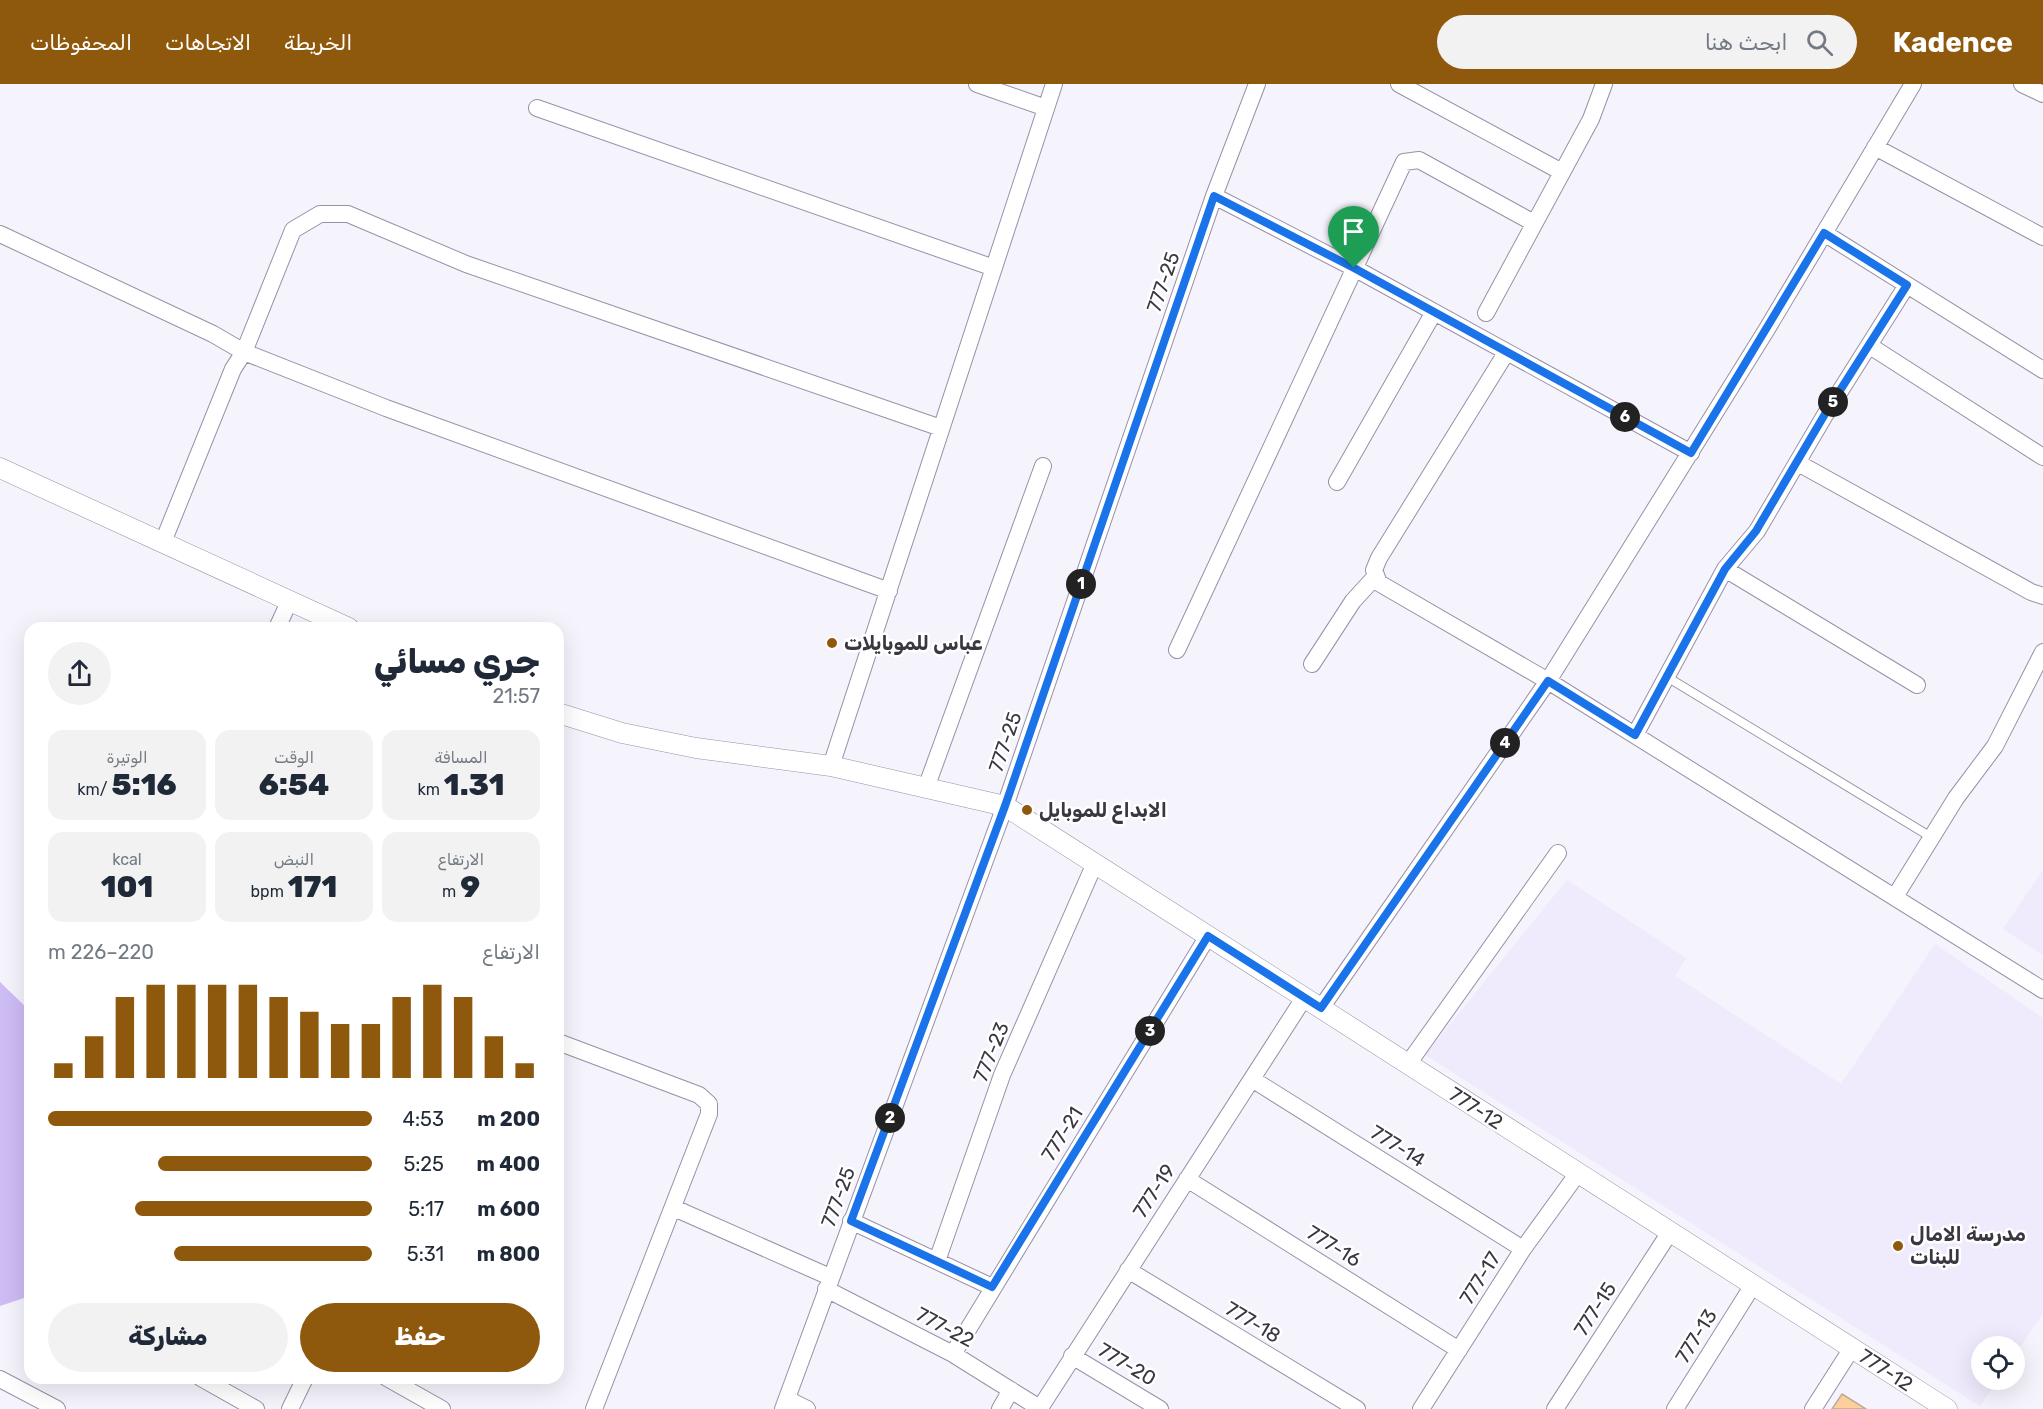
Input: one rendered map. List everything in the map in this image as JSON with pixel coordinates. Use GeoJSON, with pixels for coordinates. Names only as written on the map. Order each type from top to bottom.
{"type":"FeatureCollection","features":[{"type":"Feature","properties":{"kind":"street"},"geometry":{"type":"LineString","coordinates":[[977,84],[1046,108]]}},
{"type":"Feature","properties":{"kind":"street"},"geometry":{"type":"LineString","coordinates":[[831,766],[1054,84]]}},
{"type":"Feature","properties":{"kind":"street","name":"777-25"},"geometry":{"type":"LineString","coordinates":[[785,1404],[1005,806],[1214,196],[1257,84]]}},
{"type":"Feature","properties":{"kind":"street"},"geometry":{"type":"LineString","coordinates":[[1399,84],[1562,172]]}},
{"type":"Feature","properties":{"kind":"street"},"geometry":{"type":"LineString","coordinates":[[1485,313],[1591,119],[1604,84]]}},
{"type":"Feature","properties":{"kind":"street","name":"777-19"},"geometry":{"type":"LineString","coordinates":[[1040,1409],[1252,1079],[1312,1003],[1548,681],[1691,453],[1913,84]]}},
{"type":"Feature","properties":{"kind":"street"},"geometry":{"type":"LineString","coordinates":[[2022,84],[2043,94]]}},
{"type":"Feature","properties":{"kind":"street"},"geometry":{"type":"LineString","coordinates":[[537,108],[994,268]]}},
{"type":"Feature","properties":{"kind":"street"},"geometry":{"type":"LineString","coordinates":[[1875,147],[2043,237]]}},
{"type":"Feature","properties":{"kind":"street"},"geometry":{"type":"LineString","coordinates":[[1177,650],[1404,162],[1412,159],[1419,160],[1534,224]]}},
{"type":"Feature","properties":{"kind":"street"},"geometry":{"type":"LineString","coordinates":[[1214,196],[1354,268],[1691,453]]}},
{"type":"Feature","properties":{"kind":"street"},"geometry":{"type":"LineString","coordinates":[[163,542],[233,369],[244,352],[293,230],[320,214],[348,214],[466,264],[942,428]]}},
{"type":"Feature","properties":{"kind":"street"},"geometry":{"type":"LineString","coordinates":[[1824,233],[2043,370]]}},
{"type":"Feature","properties":{"kind":"street"},"geometry":{"type":"LineString","coordinates":[[0,234],[213,334],[244,352],[419,421],[889,591]]}},
{"type":"Feature","properties":{"kind":"street"},"geometry":{"type":"LineString","coordinates":[[1635,735],[1725,569],[1756,531],[1907,285]]}},
{"type":"Feature","properties":{"kind":"street"},"geometry":{"type":"LineString","coordinates":[[1337,482],[1434,312]]}},
{"type":"Feature","properties":{"kind":"street"},"geometry":{"type":"LineString","coordinates":[[1870,346],[2043,458]]}},
{"type":"Feature","properties":{"kind":"street"},"geometry":{"type":"LineString","coordinates":[[1506,353],[1379,558],[1374,570],[1375,577],[1387,588],[1548,681],[1896,895],[2043,990]]}},
{"type":"Feature","properties":{"kind":"street"},"geometry":{"type":"LineString","coordinates":[[1798,463],[2031,592],[2043,596]]}},
{"type":"Feature","properties":{"kind":"street"},"geometry":{"type":"LineString","coordinates":[[926,788],[1043,466]]}},
{"type":"Feature","properties":{"kind":"street"},"geometry":{"type":"LineString","coordinates":[[0,468],[335,622]]}},
{"type":"Feature","properties":{"kind":"street"},"geometry":{"type":"LineString","coordinates":[[1725,569],[1917,685]]}},
{"type":"Feature","properties":{"kind":"street"},"geometry":{"type":"LineString","coordinates":[[1312,664],[1353,601],[1375,577]]}},
{"type":"Feature","properties":{"kind":"street"},"geometry":{"type":"LineString","coordinates":[[280,622],[289,602]]}},
{"type":"Feature","properties":{"kind":"street"},"geometry":{"type":"LineString","coordinates":[[1896,895],[1956,798],[1995,746],[2043,652]]}},
{"type":"Feature","properties":{"kind":"street","name":"777-12"},"geometry":{"type":"LineString","coordinates":[[564,715],[622,733],[696,748],[831,766],[1005,806],[1947,1409]]}},
{"type":"Feature","properties":{"kind":"street"},"geometry":{"type":"LineString","coordinates":[[1408,1064],[1558,853]]}},
{"type":"Feature","properties":{"kind":"street","name":"777-23"},"geometry":{"type":"LineString","coordinates":[[937,1262],[1002,1075],[1095,863]]}},
{"type":"Feature","properties":{"kind":"street","name":"777-21"},"geometry":{"type":"LineString","coordinates":[[953,1354],[1208,936]]}},
{"type":"Feature","properties":{"kind":"street"},"geometry":{"type":"LineString","coordinates":[[564,1044],[699,1095],[709,1104],[709,1114],[674,1208],[594,1409]]}},
{"type":"Feature","properties":{"kind":"street","name":"777-14"},"geometry":{"type":"LineString","coordinates":[[1252,1079],[1523,1249]]}},
{"type":"Feature","properties":{"kind":"street","name":"777-17"},"geometry":{"type":"LineString","coordinates":[[1421,1409],[1523,1249],[1578,1173]]}},
{"type":"Feature","properties":{"kind":"street","name":"777-16"},"geometry":{"type":"LineString","coordinates":[[1187,1179],[1459,1350]]}},
{"type":"Feature","properties":{"kind":"street","name":"777-22"},"geometry":{"type":"LineString","coordinates":[[674,1208],[828,1283],[953,1354],[1040,1409]]}},
{"type":"Feature","properties":{"kind":"street"},"geometry":{"type":"LineString","coordinates":[[851,1221],[992,1287]]}},
{"type":"Feature","properties":{"kind":"street","name":"777-15"},"geometry":{"type":"LineString","coordinates":[[1555,1409],[1670,1232]]}},
{"type":"Feature","properties":{"kind":"street","name":"777-18"},"geometry":{"type":"LineString","coordinates":[[1128,1270],[1357,1409]]}},
{"type":"Feature","properties":{"kind":"street","name":"777-13"},"geometry":{"type":"LineString","coordinates":[[1675,1409],[1753,1285]]}},
{"type":"Feature","properties":{"kind":"street"},"geometry":{"type":"LineString","coordinates":[[1813,1409],[1852,1348]]}},
{"type":"Feature","properties":{"kind":"street","name":"777-20"},"geometry":{"type":"LineString","coordinates":[[1072,1356],[1160,1409]]}},
{"type":"Feature","properties":{"kind":"street"},"geometry":{"type":"LineString","coordinates":[[0,1379],[57,1409]]}},
{"type":"Feature","properties":{"kind":"street"},"geometry":{"type":"LineString","coordinates":[[211,1384],[255,1409]]}},
{"type":"Feature","properties":{"kind":"street"},"geometry":{"type":"LineString","coordinates":[[290,1409],[302,1384]]}},
{"type":"Feature","properties":{"kind":"street"},"geometry":{"type":"LineString","coordinates":[[398,1384],[442,1409]]}},
{"type":"Feature","properties":{"kind":"street"},"geometry":{"type":"LineString","coordinates":[[1000,1409],[1011,1390]]}},
{"type":"Feature","properties":{"kind":"street"},"geometry":{"type":"LineString","coordinates":[[785,1404],[807,1409]]}},
{"type":"Feature","properties":{"kind":"lane"},"geometry":{"type":"LineString","coordinates":[[1667,677],[1931,837]]}},
{"type":"Feature","properties":{"kind":"shaded area"},"geometry":{"type":"Polygon","coordinates":[[[2043,870],[2043,955],[2003,929],[2043,870]]]}},
{"type":"Feature","properties":{"kind":"shaded area"},"geometry":{"type":"Polygon","coordinates":[[[1567,880],[1686,958],[1675,976],[1841,1084],[1935,944],[2043,1018],[2043,1313],[2025,1340],[2025,1336],[1971,1336],[1971,1390],[1991,1390],[1980,1406],[1425,1055],[1567,880]]]}},
{"type":"Feature","properties":{"kind":"shaded area"},"geometry":{"type":"Polygon","coordinates":[[[0,982],[24,1005],[24,1298],[0,1306],[0,982]]]}},
{"type":"Feature","properties":{"kind":"building"},"geometry":{"type":"Polygon","coordinates":[[[1842,1394],[1866,1409],[1832,1409],[1842,1394]]]}},
{"type":"Feature","properties":{"kind":"place","name":"عباس للموبايلات"},"geometry":{"type":"Point","coordinates":[832,643]}},
{"type":"Feature","properties":{"kind":"place","name":"الابداع للموبايل"},"geometry":{"type":"Point","coordinates":[1027,810]}},
{"type":"Feature","properties":{"kind":"place","name":"مدرسة الامال للبنات"},"geometry":{"type":"Point","coordinates":[1898,1246]}},
{"type":"Feature","properties":{"kind":"route"},"geometry":{"type":"LineString","coordinates":[[1214,196],[1354,268],[1691,453],[1824,233],[1907,285],[1825,414],[1756,531],[1725,569],[1635,735],[1548,681],[1321,1008],[1208,936],[992,1287],[851,1221],[1005,806],[1214,196]]}}]}
